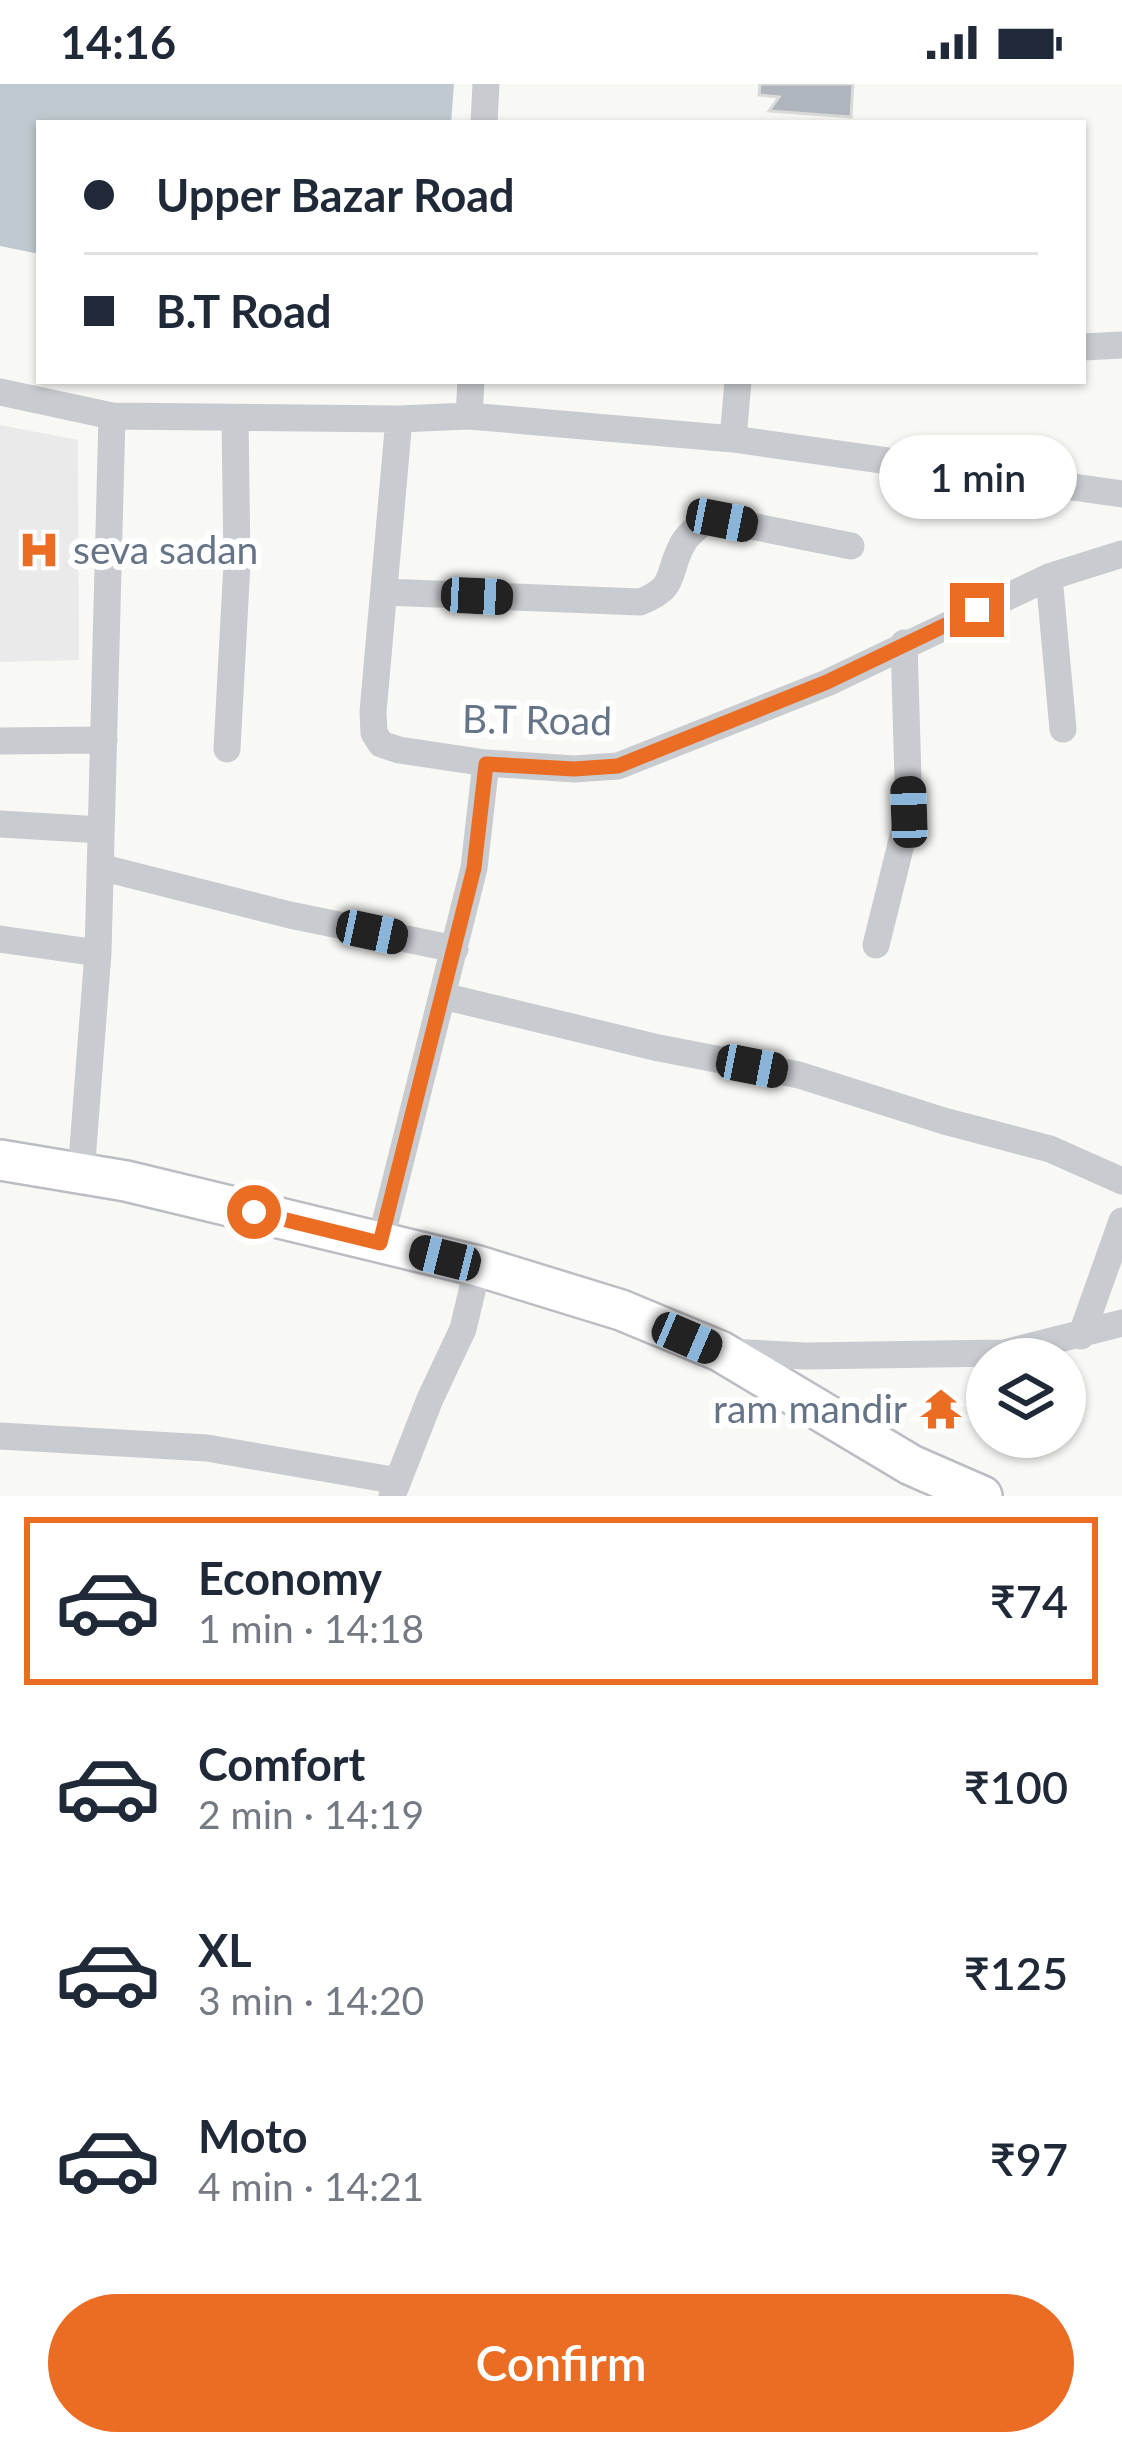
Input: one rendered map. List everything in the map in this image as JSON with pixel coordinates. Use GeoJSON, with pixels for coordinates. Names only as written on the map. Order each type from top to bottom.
{"type":"FeatureCollection","features":[{"type":"Feature","properties":{"kind":"street"},"geometry":{"type":"LineString","coordinates":[[484,120],[486,84]]}},
{"type":"Feature","properties":{"kind":"street"},"geometry":{"type":"LineString","coordinates":[[1086,347],[1122,345]]}},
{"type":"Feature","properties":{"kind":"street"},"geometry":{"type":"LineString","coordinates":[[469,416],[470,384]]}},
{"type":"Feature","properties":{"kind":"street"},"geometry":{"type":"LineString","coordinates":[[733,439],[738,384]]}},
{"type":"Feature","properties":{"kind":"street"},"geometry":{"type":"LineString","coordinates":[[0,392],[112,416],[469,416],[733,439],[1122,494]]}},
{"type":"Feature","properties":{"kind":"street"},"geometry":{"type":"LineString","coordinates":[[81,1174],[98,953],[112,416]]}},
{"type":"Feature","properties":{"kind":"street"},"geometry":{"type":"LineString","coordinates":[[227,748],[237,562],[236,418]]}},
{"type":"Feature","properties":{"kind":"street","name":"B.T Road"},"geometry":{"type":"LineString","coordinates":[[399,419],[374,733],[381,744],[399,751],[486,764],[574,769],[618,766],[827,682],[1049,577],[1122,554]]}},
{"type":"Feature","properties":{"kind":"street"},"geometry":{"type":"LineString","coordinates":[[384,592],[640,602],[669,584],[682,545],[704,521],[722,520],[851,546]]}},
{"type":"Feature","properties":{"kind":"street"},"geometry":{"type":"LineString","coordinates":[[1049,577],[1063,729]]}},
{"type":"Feature","properties":{"kind":"street"},"geometry":{"type":"LineString","coordinates":[[876,945],[909,812],[904,643]]}},
{"type":"Feature","properties":{"kind":"street"},"geometry":{"type":"LineString","coordinates":[[0,741],[104,740]]}},
{"type":"Feature","properties":{"kind":"street"},"geometry":{"type":"LineString","coordinates":[[380,1243],[474,868],[486,764]]}},
{"type":"Feature","properties":{"kind":"street"},"geometry":{"type":"LineString","coordinates":[[0,824],[101,830]]}},
{"type":"Feature","properties":{"kind":"street"},"geometry":{"type":"LineString","coordinates":[[100,867],[290,915],[454,949]]}},
{"type":"Feature","properties":{"kind":"street"},"geometry":{"type":"LineString","coordinates":[[0,939],[98,953]]}},
{"type":"Feature","properties":{"kind":"street"},"geometry":{"type":"LineString","coordinates":[[443,996],[659,1048],[799,1075],[944,1121],[1050,1148],[1122,1180]]}},
{"type":"Feature","properties":{"kind":"street"},"geometry":{"type":"LineString","coordinates":[[0,1160],[81,1174],[478,1266],[621,1310],[720,1352],[911,1466],[982,1496]]}},
{"type":"Feature","properties":{"kind":"street"},"geometry":{"type":"LineString","coordinates":[[1081,1336],[1122,1221]]}},
{"type":"Feature","properties":{"kind":"street"},"geometry":{"type":"LineString","coordinates":[[0,1436],[207,1448],[395,1488],[463,1329],[478,1266]]}},
{"type":"Feature","properties":{"kind":"street"},"geometry":{"type":"LineString","coordinates":[[720,1352],[805,1356],[1004,1353],[1122,1323]]}},
{"type":"Feature","properties":{"kind":"shaded area"},"geometry":{"type":"Polygon","coordinates":[[[0,84],[454,84],[451,120],[36,120],[36,253],[0,246],[0,84]]]}},
{"type":"Feature","properties":{"kind":"shaded area","name":"seva sadan"},"geometry":{"type":"Polygon","coordinates":[[[0,425],[78,440],[79,660],[0,662],[0,425]]]}},
{"type":"Feature","properties":{"kind":"building"},"geometry":{"type":"Polygon","coordinates":[[[760,84],[853,84],[851,117],[769,111],[779,97],[759,95],[760,84]]]}},
{"type":"Feature","properties":{"kind":"place","name":"seva sadan"},"geometry":{"type":"Point","coordinates":[39,550]}},
{"type":"Feature","properties":{"kind":"place","name":"ram mandir"},"geometry":{"type":"Point","coordinates":[941,1409]}},
{"type":"Feature","properties":{"kind":"route"},"geometry":{"type":"LineString","coordinates":[[254,1212],[380,1243],[474,868],[486,764],[574,769],[618,766],[827,682],[977,610]]}}]}
